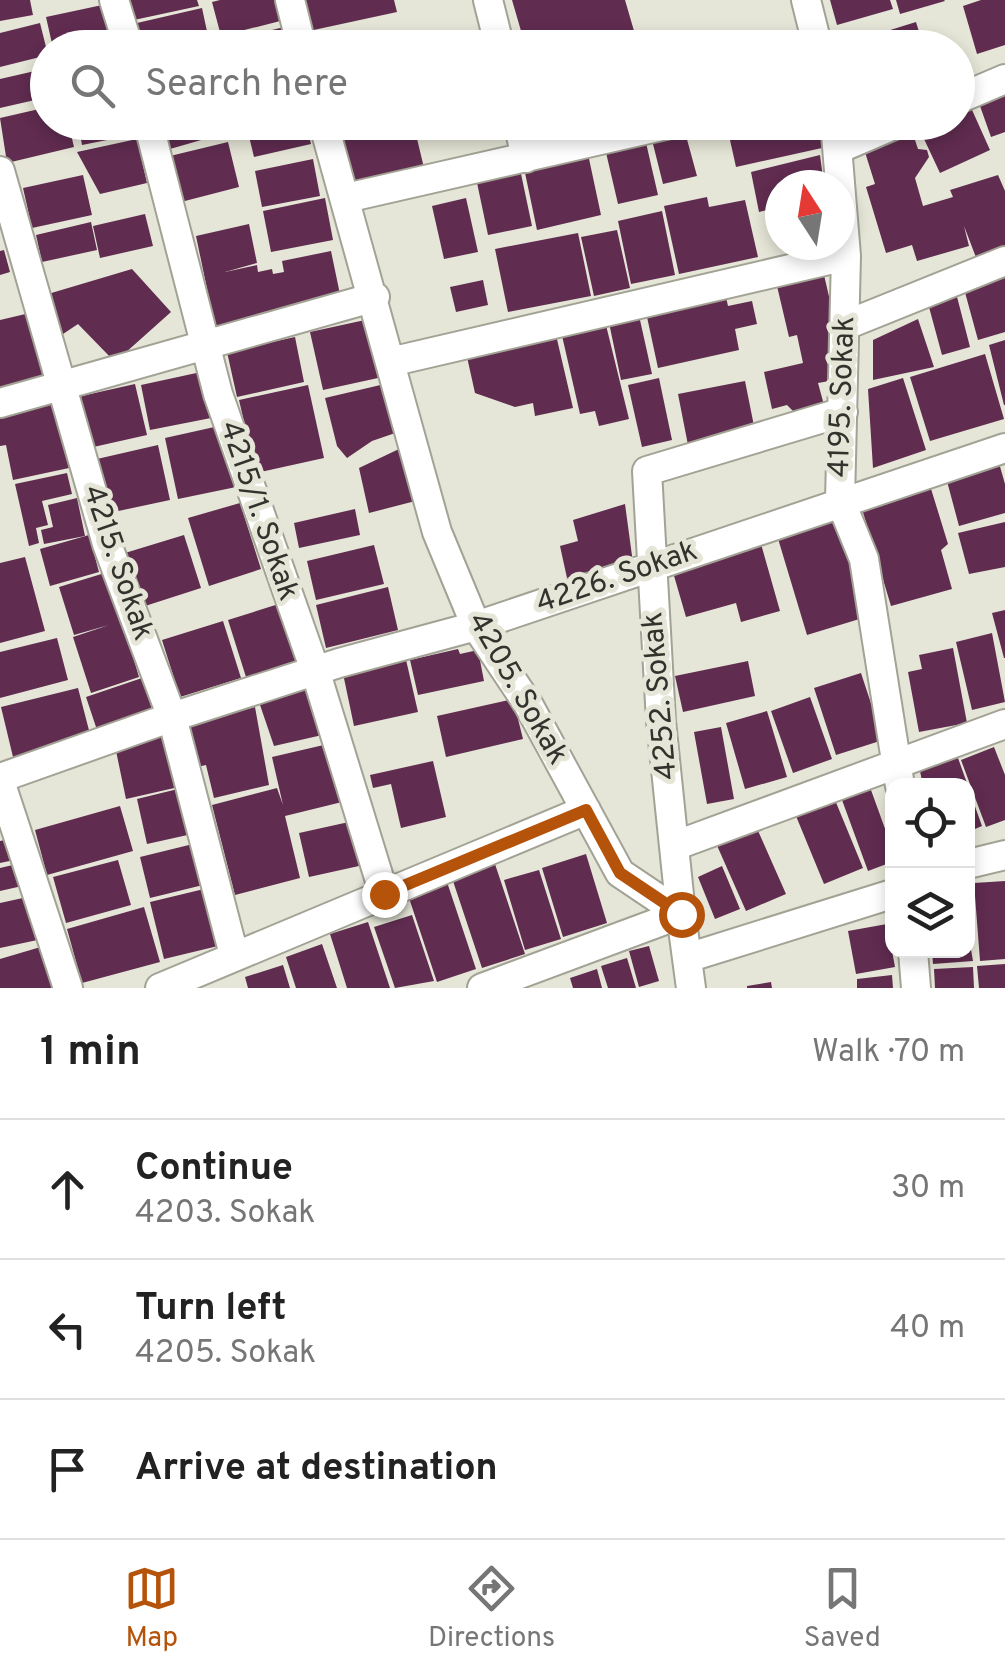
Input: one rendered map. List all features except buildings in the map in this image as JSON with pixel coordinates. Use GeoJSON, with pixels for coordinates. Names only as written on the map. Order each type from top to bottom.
{"type":"FeatureCollection","features":[{"type":"Feature","properties":{"kind":"street"},"geometry":{"type":"LineString","coordinates":[[114,0],[123,30]]}},
{"type":"Feature","properties":{"kind":"street"},"geometry":{"type":"LineString","coordinates":[[290,0],[298,30]]}},
{"type":"Feature","properties":{"kind":"street"},"geometry":{"type":"LineString","coordinates":[[488,0],[496,30]]}},
{"type":"Feature","properties":{"kind":"street"},"geometry":{"type":"LineString","coordinates":[[806,0],[814,30]]}},
{"type":"Feature","properties":{"kind":"street"},"geometry":{"type":"LineString","coordinates":[[975,92],[1005,79]]}},
{"type":"Feature","properties":{"kind":"street","name":"4215/1. Sokak"},"geometry":{"type":"LineString","coordinates":[[153,140],[205,345],[285,593],[316,673],[384,894]]}},
{"type":"Feature","properties":{"kind":"street","name":"4205. Sokak"},"geometry":{"type":"LineString","coordinates":[[329,140],[437,532],[476,626],[528,704],[620,873],[681,914]]}},
{"type":"Feature","properties":{"kind":"street"},"geometry":{"type":"LineString","coordinates":[[522,140],[526,158]]}},
{"type":"Feature","properties":{"kind":"street"},"geometry":{"type":"LineString","coordinates":[[346,198],[602,140]]}},
{"type":"Feature","properties":{"kind":"street","name":"4195. Sokak"},"geometry":{"type":"LineString","coordinates":[[836,140],[839,170]]}},
{"type":"Feature","properties":{"kind":"street","name":"4215. Sokak"},"geometry":{"type":"LineString","coordinates":[[0,171],[107,544],[172,717],[234,955]]}},
{"type":"Feature","properties":{"kind":"street"},"geometry":{"type":"LineString","coordinates":[[390,362],[829,260]]}},
{"type":"Feature","properties":{"kind":"street","name":"4195. Sokak"},"geometry":{"type":"LineString","coordinates":[[846,260],[840,500],[864,559],[898,774]]}},
{"type":"Feature","properties":{"kind":"street"},"geometry":{"type":"LineString","coordinates":[[846,325],[1005,261]]}},
{"type":"Feature","properties":{"kind":"street"},"geometry":{"type":"LineString","coordinates":[[0,403],[375,297]]}},
{"type":"Feature","properties":{"kind":"street","name":"4252. Sokak"},"geometry":{"type":"LineString","coordinates":[[691,988],[674,846],[647,471],[843,412]]}},
{"type":"Feature","properties":{"kind":"street","name":"4226. Sokak"},"geometry":{"type":"LineString","coordinates":[[0,780],[172,717],[476,626],[840,500],[1004,452]]}},
{"type":"Feature","properties":{"kind":"street"},"geometry":{"type":"LineString","coordinates":[[674,846],[898,774],[1005,724]]}},
{"type":"Feature","properties":{"kind":"street"},"geometry":{"type":"LineString","coordinates":[[0,780],[68,988]]}},
{"type":"Feature","properties":{"kind":"street"},"geometry":{"type":"LineString","coordinates":[[160,988],[586,810]]}},
{"type":"Feature","properties":{"kind":"street"},"geometry":{"type":"LineString","coordinates":[[975,862],[1005,854]]}},
{"type":"Feature","properties":{"kind":"street"},"geometry":{"type":"LineString","coordinates":[[687,958],[885,896]]}},
{"type":"Feature","properties":{"kind":"street"},"geometry":{"type":"LineString","coordinates":[[482,988],[681,914]]}},
{"type":"Feature","properties":{"kind":"street"},"geometry":{"type":"LineString","coordinates":[[914,958],[916,988]]}},
{"type":"Feature","properties":{"kind":"route"},"geometry":{"type":"LineString","coordinates":[[384,894],[586,810],[620,873],[681,914]]}}]}
